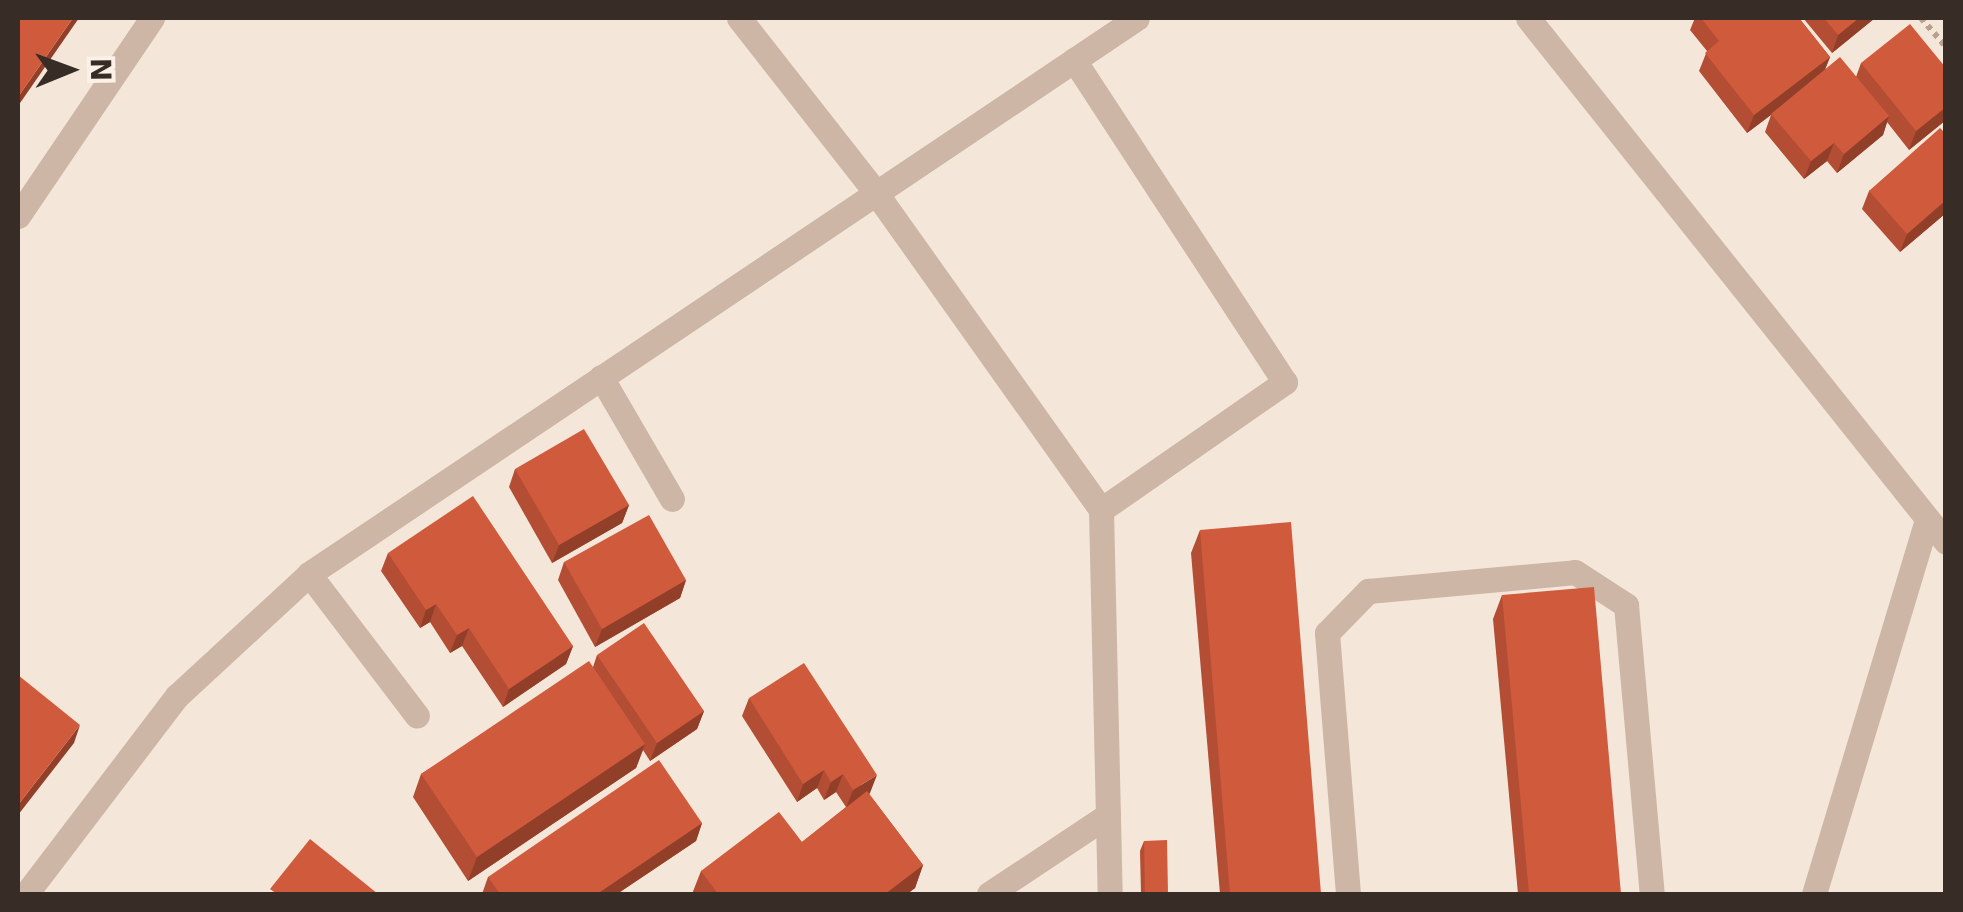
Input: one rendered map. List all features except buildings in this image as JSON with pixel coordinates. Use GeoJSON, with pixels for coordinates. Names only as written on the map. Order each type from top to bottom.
{"type":"FeatureCollection","features":[{"type":"Feature","properties":{"kind":"street"},"geometry":{"type":"LineString","coordinates":[[18,216],[152,18]]}},
{"type":"Feature","properties":{"kind":"street"},"geometry":{"type":"LineString","coordinates":[[739,18],[876,193],[1101,510],[1110,894]]}},
{"type":"Feature","properties":{"kind":"street"},"geometry":{"type":"LineString","coordinates":[[26,894],[178,696],[309,574],[1137,18]]}},
{"type":"Feature","properties":{"kind":"street"},"geometry":{"type":"LineString","coordinates":[[1528,18],[1946,542]]}},
{"type":"Feature","properties":{"kind":"street"},"geometry":{"type":"LineString","coordinates":[[1074,60],[1285,382],[1101,510]]}},
{"type":"Feature","properties":{"kind":"street"},"geometry":{"type":"LineString","coordinates":[[601,378],[672,499]]}},
{"type":"Feature","properties":{"kind":"street"},"geometry":{"type":"LineString","coordinates":[[1814,894],[1927,518]]}},
{"type":"Feature","properties":{"kind":"street"},"geometry":{"type":"LineString","coordinates":[[1348,894],[1327,633],[1368,591],[1575,572],[1626,604],[1652,894]]}},
{"type":"Feature","properties":{"kind":"street"},"geometry":{"type":"LineString","coordinates":[[309,574],[417,716]]}},
{"type":"Feature","properties":{"kind":"street"},"geometry":{"type":"LineString","coordinates":[[989,894],[1108,815]]}},
{"type":"Feature","properties":{"kind":"path"},"geometry":{"type":"LineString","coordinates":[[1922,18],[1946,47]]}}]}
